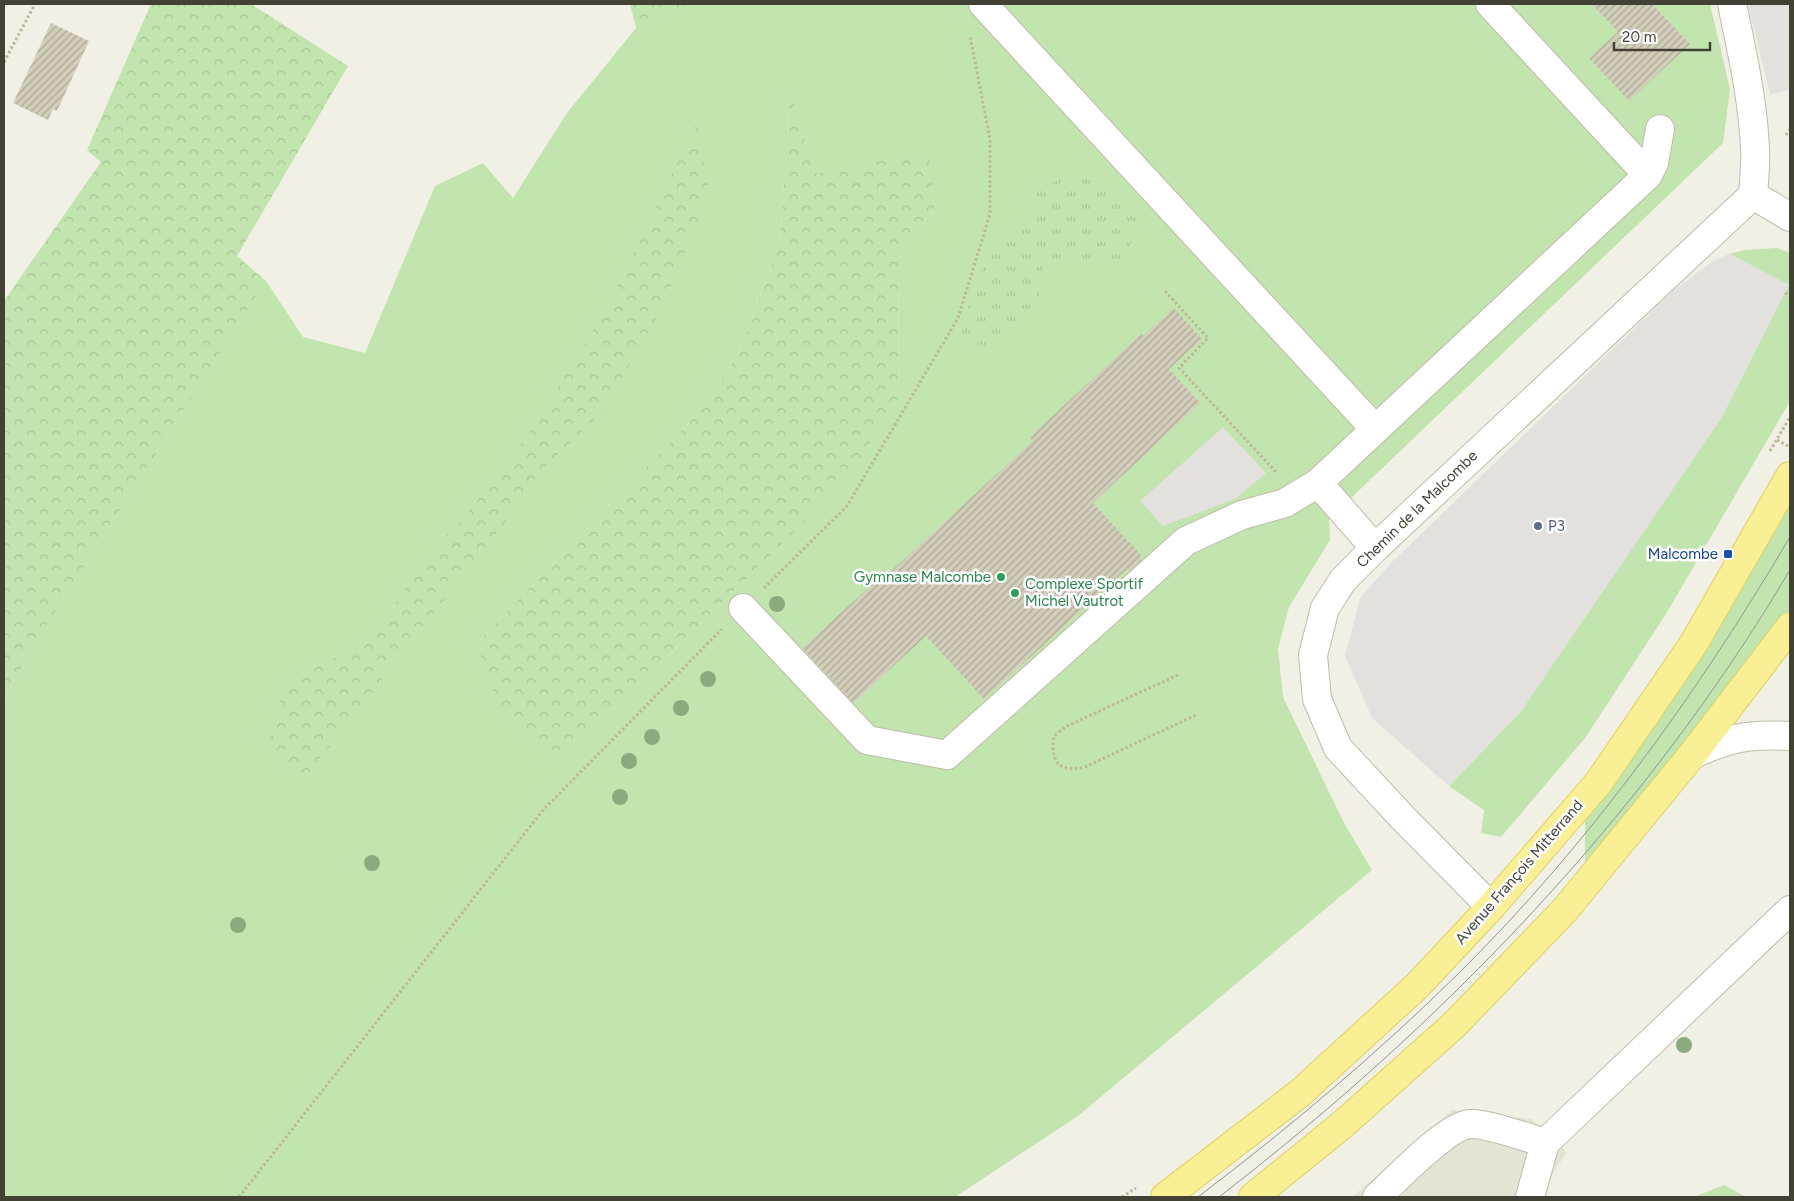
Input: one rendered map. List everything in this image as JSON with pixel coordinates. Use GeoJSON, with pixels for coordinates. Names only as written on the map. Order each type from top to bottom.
{"type":"FeatureCollection","features":[{"type":"Feature","properties":{"kind":"main road","name":"Avenue François Mitterrand"},"geometry":{"type":"LineString","coordinates":[[1165,1197],[1300,1093],[1417,986],[1491,907],[1599,782],[1694,643],[1790,476]]}},
{"type":"Feature","properties":{"kind":"main road"},"geometry":{"type":"LineString","coordinates":[[1253,1197],[1342,1125],[1454,1025],[1564,911],[1692,754],[1790,627]]}},
{"type":"Feature","properties":{"kind":"street"},"geometry":{"type":"LineString","coordinates":[[983,4],[1375,429]]}},
{"type":"Feature","properties":{"kind":"street"},"geometry":{"type":"LineString","coordinates":[[1490,4],[1648,175]]}},
{"type":"Feature","properties":{"kind":"street"},"geometry":{"type":"LineString","coordinates":[[1732,4],[1745,63],[1752,111],[1756,151],[1752,195],[1790,217]]}},
{"type":"Feature","properties":{"kind":"street"},"geometry":{"type":"LineString","coordinates":[[744,608],[867,740],[947,755],[1186,541],[1242,515],[1284,503],[1308,490],[1648,175],[1654,163],[1660,130]]}},
{"type":"Feature","properties":{"kind":"street","name":"Chemin de la Malcombe"},"geometry":{"type":"LineString","coordinates":[[1491,907],[1403,818],[1338,748],[1317,699],[1313,655],[1325,608],[1343,580],[1375,548],[1752,195]]}},
{"type":"Feature","properties":{"kind":"street"},"geometry":{"type":"LineString","coordinates":[[1308,490],[1375,548]]}},
{"type":"Feature","properties":{"kind":"street"},"geometry":{"type":"LineString","coordinates":[[1692,754],[1720,741],[1760,735],[1790,736]]}},
{"type":"Feature","properties":{"kind":"street"},"geometry":{"type":"LineString","coordinates":[[1530,1197],[1545,1143],[1790,910]]}},
{"type":"Feature","properties":{"kind":"street"},"geometry":{"type":"LineString","coordinates":[[1377,1197],[1444,1136],[1470,1124],[1516,1134],[1545,1143]]}},
{"type":"Feature","properties":{"kind":"path"},"geometry":{"type":"LineString","coordinates":[[4,62],[35,4]]}},
{"type":"Feature","properties":{"kind":"path"},"geometry":{"type":"LineString","coordinates":[[239,1197],[543,810],[846,506],[958,318],[990,214],[990,139],[970,33]]}},
{"type":"Feature","properties":{"kind":"path"},"geometry":{"type":"LineString","coordinates":[[1165,291],[1208,338],[1179,368],[1308,490]]}},
{"type":"Feature","properties":{"kind":"path"},"geometry":{"type":"LineString","coordinates":[[1785,293],[1790,296]]}},
{"type":"Feature","properties":{"kind":"path"},"geometry":{"type":"LineString","coordinates":[[1767,457],[1790,418]]}},
{"type":"Feature","properties":{"kind":"path"},"geometry":{"type":"LineString","coordinates":[[1777,440],[1790,447]]}},
{"type":"Feature","properties":{"kind":"path"},"geometry":{"type":"LineString","coordinates":[[1178,675],[1067,726],[1054,736],[1052,747],[1056,761],[1063,768],[1072,770],[1084,767],[1196,715]]}},
{"type":"Feature","properties":{"kind":"path"},"geometry":{"type":"LineString","coordinates":[[1122,1197],[1138,1187]]}},
{"type":"Feature","properties":{"kind":"shaded area"},"geometry":{"type":"Polygon","coordinates":[[[1748,4],[1790,4],[1790,90],[1770,94],[1748,4]]]}},
{"type":"Feature","properties":{"kind":"shaded area","name":"P3"},"geometry":{"type":"Polygon","coordinates":[[[1729,254],[1789,285],[1721,419],[1522,710],[1449,786],[1372,718],[1345,656],[1360,598],[1391,563],[1673,291],[1713,261],[1729,254]]]}},
{"type":"Feature","properties":{"kind":"shaded area"},"geometry":{"type":"Polygon","coordinates":[[[1223,427],[1266,473],[1235,499],[1163,526],[1140,501],[1223,427]]]}},
{"type":"Feature","properties":{"kind":"shaded area"},"geometry":{"type":"Polygon","coordinates":[[[1452,1110],[1531,1119],[1567,1152],[1552,1175],[1544,1197],[1352,1197],[1452,1110]]]}},
{"type":"Feature","properties":{"kind":"green space"},"geometry":{"type":"Polygon","coordinates":[[[151,4],[251,4],[348,66],[237,256],[266,281],[40,636],[4,699],[4,301],[101,162],[87,150],[151,4]]]}},
{"type":"Feature","properties":{"kind":"green space"},"geometry":{"type":"Polygon","coordinates":[[[630,4],[689,4],[636,28],[630,4]]]}},
{"type":"Feature","properties":{"kind":"green space","name":"Complexe Sportif Michel Vautrot"},"geometry":{"type":"Polygon","coordinates":[[[689,4],[1710,4],[1730,89],[1723,143],[1329,519],[1330,540],[1289,607],[1278,649],[1283,697],[1344,823],[1372,870],[1078,1116],[955,1197],[4,1197],[4,699],[40,636],[266,281],[303,337],[365,353],[435,186],[483,163],[513,198],[567,113],[636,28],[689,4]],[[790,92],[780,243],[738,355],[689,423],[476,644],[560,762],[848,479],[898,399],[899,257],[936,207],[815,174],[790,92]]]}},
{"type":"Feature","properties":{"kind":"green space"},"geometry":{"type":"Polygon","coordinates":[[[790,90],[815,174],[928,152],[936,207],[899,257],[898,399],[848,479],[560,762],[501,711],[476,644],[689,423],[738,355],[780,243],[790,90]]]}},
{"type":"Feature","properties":{"kind":"green space"},"geometry":{"type":"Polygon","coordinates":[[[698,121],[709,193],[662,308],[602,412],[538,474],[507,520],[305,778],[288,770],[270,752],[272,723],[279,703],[302,675],[371,639],[423,563],[510,463],[604,313],[698,121]]]}},
{"type":"Feature","properties":{"kind":"green space"},"geometry":{"type":"Polygon","coordinates":[[[1084,175],[1105,180],[1134,202],[1142,226],[1126,251],[1120,258],[1104,266],[1075,267],[1048,263],[1032,282],[1041,295],[1031,326],[1010,322],[1002,348],[961,342],[961,326],[988,251],[1020,226],[1038,191],[1060,179],[1084,175]]]}},
{"type":"Feature","properties":{"kind":"green space"},"geometry":{"type":"Polygon","coordinates":[[[1777,248],[1790,253],[1790,401],[1666,614],[1585,738],[1501,837],[1481,833],[1484,810],[1449,786],[1522,710],[1789,285],[1729,254],[1745,250],[1777,248]]]}},
{"type":"Feature","properties":{"kind":"green space"},"geometry":{"type":"Polygon","coordinates":[[[1790,495],[1790,610],[1773,637],[1585,869],[1585,812],[1790,495]]]}},
{"type":"Feature","properties":{"kind":"green space"},"geometry":{"type":"Polygon","coordinates":[[[1724,1185],[1746,1197],[1694,1197],[1724,1185]]]}},
{"type":"Feature","properties":{"kind":"building"},"geometry":{"type":"Polygon","coordinates":[[[1592,4],[1652,4],[1690,44],[1629,101],[1589,58],[1618,32],[1592,4]]]}},
{"type":"Feature","properties":{"kind":"building"},"geometry":{"type":"Polygon","coordinates":[[[51,23],[89,41],[57,111],[53,109],[48,120],[13,103],[51,23]]]}},
{"type":"Feature","properties":{"kind":"building","name":"Gymnase Malcombe"},"geometry":{"type":"Polygon","coordinates":[[[1174,308],[1202,339],[1169,369],[1200,403],[1093,503],[1141,555],[1139,556],[1142,560],[1141,564],[1134,571],[1126,570],[984,699],[926,636],[853,703],[802,648],[875,582],[877,584],[1033,441],[1030,437],[1141,334],[1143,336],[1174,308]]]}},
{"type":"Feature","properties":{"kind":"tram line"},"geometry":{"type":"LineString","coordinates":[[1198,1197],[1300,1116],[1429,1002],[1507,923],[1553,872],[1639,765],[1679,709],[1718,653],[1790,537]]}},
{"type":"Feature","properties":{"kind":"tram line"},"geometry":{"type":"LineString","coordinates":[[1219,1197],[1302,1130],[1382,1060],[1460,987],[1534,911],[1605,830],[1671,747],[1733,660],[1790,570]]}},
{"type":"Feature","properties":{"kind":"place","name":"P3"},"geometry":{"type":"Point","coordinates":[1538,526]}},
{"type":"Feature","properties":{"kind":"place","name":"Malcombe"},"geometry":{"type":"Point","coordinates":[1728,554]}},
{"type":"Feature","properties":{"kind":"place","name":"Gymnase Malcombe"},"geometry":{"type":"Point","coordinates":[1001,577]}},
{"type":"Feature","properties":{"kind":"place","name":"Complexe Sportif Michel Vautrot"},"geometry":{"type":"Point","coordinates":[1015,593]}}]}
